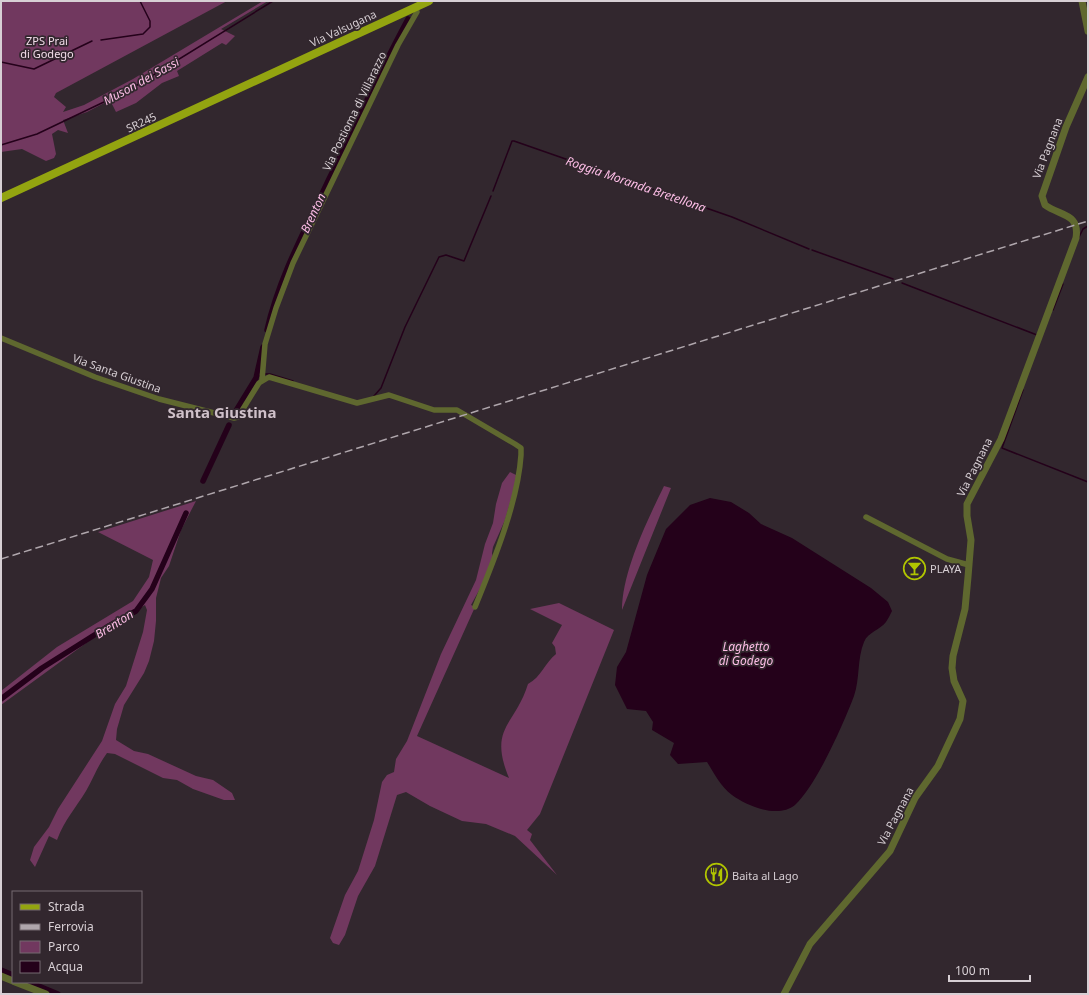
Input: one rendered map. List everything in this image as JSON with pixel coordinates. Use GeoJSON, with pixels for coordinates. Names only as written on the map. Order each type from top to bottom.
{"type":"FeatureCollection","features":[{"type":"Feature","properties":{"kind":"main road","name":"Via Valsugana"},"geometry":{"type":"LineString","coordinates":[[289,65],[429,1]]}},
{"type":"Feature","properties":{"kind":"main road","name":"SR245"},"geometry":{"type":"LineString","coordinates":[[1,198],[289,65]]}},
{"type":"Feature","properties":{"kind":"street"},"geometry":{"type":"LineString","coordinates":[[1082,1],[1088,31]]}},
{"type":"Feature","properties":{"kind":"street","name":"Via Postioma di Villarazzo"},"geometry":{"type":"LineString","coordinates":[[261,376],[264,348],[293,263],[398,45],[417,12],[416,7]]}},
{"type":"Feature","properties":{"kind":"street","name":"Via Pagnana"},"geometry":{"type":"LineString","coordinates":[[784,994],[810,944],[890,851],[915,798],[935,772],[956,728],[963,706],[962,697],[954,681],[952,660],[965,609],[971,540],[967,516],[967,504],[1001,439],[1077,232],[1071,218],[1045,205],[1042,196],[1066,127],[1088,77]]}},
{"type":"Feature","properties":{"kind":"street","name":"Via Santa Giustina"},"geometry":{"type":"LineString","coordinates":[[1,338],[96,377],[159,399],[230,417],[238,417],[261,376]]}},
{"type":"Feature","properties":{"kind":"street"},"geometry":{"type":"LineString","coordinates":[[261,376],[277,378],[357,403],[389,395],[434,410],[458,410],[521,448],[521,464],[509,514],[491,567],[475,607]]}},
{"type":"Feature","properties":{"kind":"street"},"geometry":{"type":"LineString","coordinates":[[866,516],[947,559],[969,566]]}},
{"type":"Feature","properties":{"kind":"street"},"geometry":{"type":"LineString","coordinates":[[1,976],[12,981]]}},
{"type":"Feature","properties":{"kind":"street"},"geometry":{"type":"LineString","coordinates":[[17,983],[46,994]]}},
{"type":"Feature","properties":{"kind":"green space","name":"ZPS Prai di Godego"},"geometry":{"type":"Polygon","coordinates":[[[1,1],[227,1],[56,93],[54,97],[66,107],[63,112],[84,105],[133,79],[263,1],[268,1],[221,29],[235,36],[226,45],[222,43],[177,71],[179,76],[162,83],[136,103],[116,112],[110,100],[87,112],[63,120],[68,133],[58,130],[52,134],[56,154],[54,158],[46,161],[22,149],[1,152],[1,1]]]}},
{"type":"Feature","properties":{"kind":"green space"},"geometry":{"type":"Polygon","coordinates":[[[510,472],[518,476],[505,520],[493,547],[492,553],[494,563],[471,605],[475,607],[417,736],[509,778],[503,761],[501,748],[502,737],[523,698],[528,684],[540,674],[556,654],[555,647],[552,643],[562,625],[530,609],[559,603],[614,630],[540,814],[527,830],[532,834],[530,840],[557,875],[515,836],[486,824],[462,821],[430,806],[406,792],[397,795],[375,866],[358,896],[345,935],[339,945],[333,943],[330,938],[345,895],[358,871],[374,820],[382,782],[387,775],[394,772],[396,759],[407,741],[441,654],[476,580],[485,544],[493,523],[496,504],[502,483],[510,472]]]}},
{"type":"Feature","properties":{"kind":"green space"},"geometry":{"type":"Polygon","coordinates":[[[664,486],[671,488],[622,610],[623,595],[631,563],[643,531],[664,486]]]}},
{"type":"Feature","properties":{"kind":"green space"},"geometry":{"type":"Polygon","coordinates":[[[196,501],[181,530],[169,566],[161,578],[156,598],[154,641],[149,661],[144,673],[124,705],[117,729],[116,740],[134,751],[148,754],[196,776],[213,780],[232,793],[235,800],[224,800],[193,789],[177,780],[163,778],[115,754],[107,753],[86,791],[67,820],[57,840],[49,836],[35,867],[30,860],[34,847],[49,827],[58,809],[102,741],[115,704],[126,686],[143,632],[147,610],[145,605],[93,638],[1,705],[1,691],[57,647],[133,601],[149,577],[153,560],[98,532],[196,501]]]}},
{"type":"Feature","properties":{"kind":"water","name":"Laghetto di Godego"},"geometry":{"type":"Polygon","coordinates":[[[710,498],[731,502],[749,513],[761,524],[792,538],[871,588],[888,602],[892,611],[886,622],[871,633],[864,642],[860,655],[854,696],[829,754],[812,784],[803,796],[795,805],[780,811],[772,811],[754,807],[732,795],[724,788],[707,762],[678,764],[670,755],[674,743],[652,730],[653,722],[646,711],[627,709],[615,685],[617,667],[626,652],[647,575],[666,529],[690,505],[710,498]]]}},
{"type":"Feature","properties":{"kind":"waterway"},"geometry":{"type":"LineString","coordinates":[[101,40],[143,34],[150,27],[150,21],[140,1]]}},
{"type":"Feature","properties":{"kind":"waterway","name":"Muson dei Sassi"},"geometry":{"type":"LineString","coordinates":[[1,145],[37,134],[129,90],[273,1]]}},
{"type":"Feature","properties":{"kind":"waterway","name":"Brenton"},"geometry":{"type":"LineString","coordinates":[[267,330],[272,310],[302,234],[408,19]]}},
{"type":"Feature","properties":{"kind":"waterway"},"geometry":{"type":"LineString","coordinates":[[1,62],[34,69],[92,41]]}},
{"type":"Feature","properties":{"kind":"waterway","name":"Roggia Moranda Bretellona"},"geometry":{"type":"LineString","coordinates":[[493,191],[512,141],[514,141],[732,217],[809,249]]}},
{"type":"Feature","properties":{"kind":"waterway","name":"Roggia Moranda Bretellona"},"geometry":{"type":"LineString","coordinates":[[374,396],[381,388],[405,327],[439,257],[446,255],[464,261],[491,196]]}},
{"type":"Feature","properties":{"kind":"waterway","name":"Roggia Moranda Bretellona"},"geometry":{"type":"LineString","coordinates":[[1079,237],[1083,229],[1088,226]]}},
{"type":"Feature","properties":{"kind":"waterway","name":"Roggia Moranda Bretellona"},"geometry":{"type":"LineString","coordinates":[[812,250],[893,279]]}},
{"type":"Feature","properties":{"kind":"waterway","name":"Roggia Moranda Bretellona"},"geometry":{"type":"LineString","coordinates":[[902,283],[1037,335]]}},
{"type":"Feature","properties":{"kind":"waterway","name":"Roggia Moranda Bretellona"},"geometry":{"type":"LineString","coordinates":[[1053,310],[1063,284]]}},
{"type":"Feature","properties":{"kind":"waterway","name":"Brenton"},"geometry":{"type":"LineString","coordinates":[[234,414],[256,378],[263,347]]}},
{"type":"Feature","properties":{"kind":"waterway","name":"Roggia Moranda Bretellona"},"geometry":{"type":"LineString","coordinates":[[264,374],[270,374],[293,381]]}},
{"type":"Feature","properties":{"kind":"waterway","name":"Roggia Moranda Bretellona"},"geometry":{"type":"LineString","coordinates":[[256,378],[261,375]]}},
{"type":"Feature","properties":{"kind":"waterway","name":"Roggia Moranda Bretellona"},"geometry":{"type":"LineString","coordinates":[[1023,390],[1002,448],[1088,482]]}},
{"type":"Feature","properties":{"kind":"waterway","name":"Brenton"},"geometry":{"type":"LineString","coordinates":[[203,481],[229,425]]}},
{"type":"Feature","properties":{"kind":"waterway","name":"Brenton"},"geometry":{"type":"LineString","coordinates":[[1,699],[42,668],[107,627],[136,611],[152,589],[186,513]]}},
{"type":"Feature","properties":{"kind":"waterway"},"geometry":{"type":"LineString","coordinates":[[1,970],[12,975]]}},
{"type":"Feature","properties":{"kind":"waterway"},"geometry":{"type":"LineString","coordinates":[[31,983],[58,994]]}},
{"type":"Feature","properties":{"kind":"railway"},"geometry":{"type":"LineString","coordinates":[[1,559],[1088,221]]}},
{"type":"Feature","properties":{"kind":"place","name":"PLAYA"},"geometry":{"type":"Point","coordinates":[914,568]}},
{"type":"Feature","properties":{"kind":"place","name":"Baita al Lago"},"geometry":{"type":"Point","coordinates":[717,875]}},
{"type":"Feature","properties":{"kind":"district","name":"Santa Giustina"},"geometry":{"type":"Point","coordinates":[222,412]}}]}
